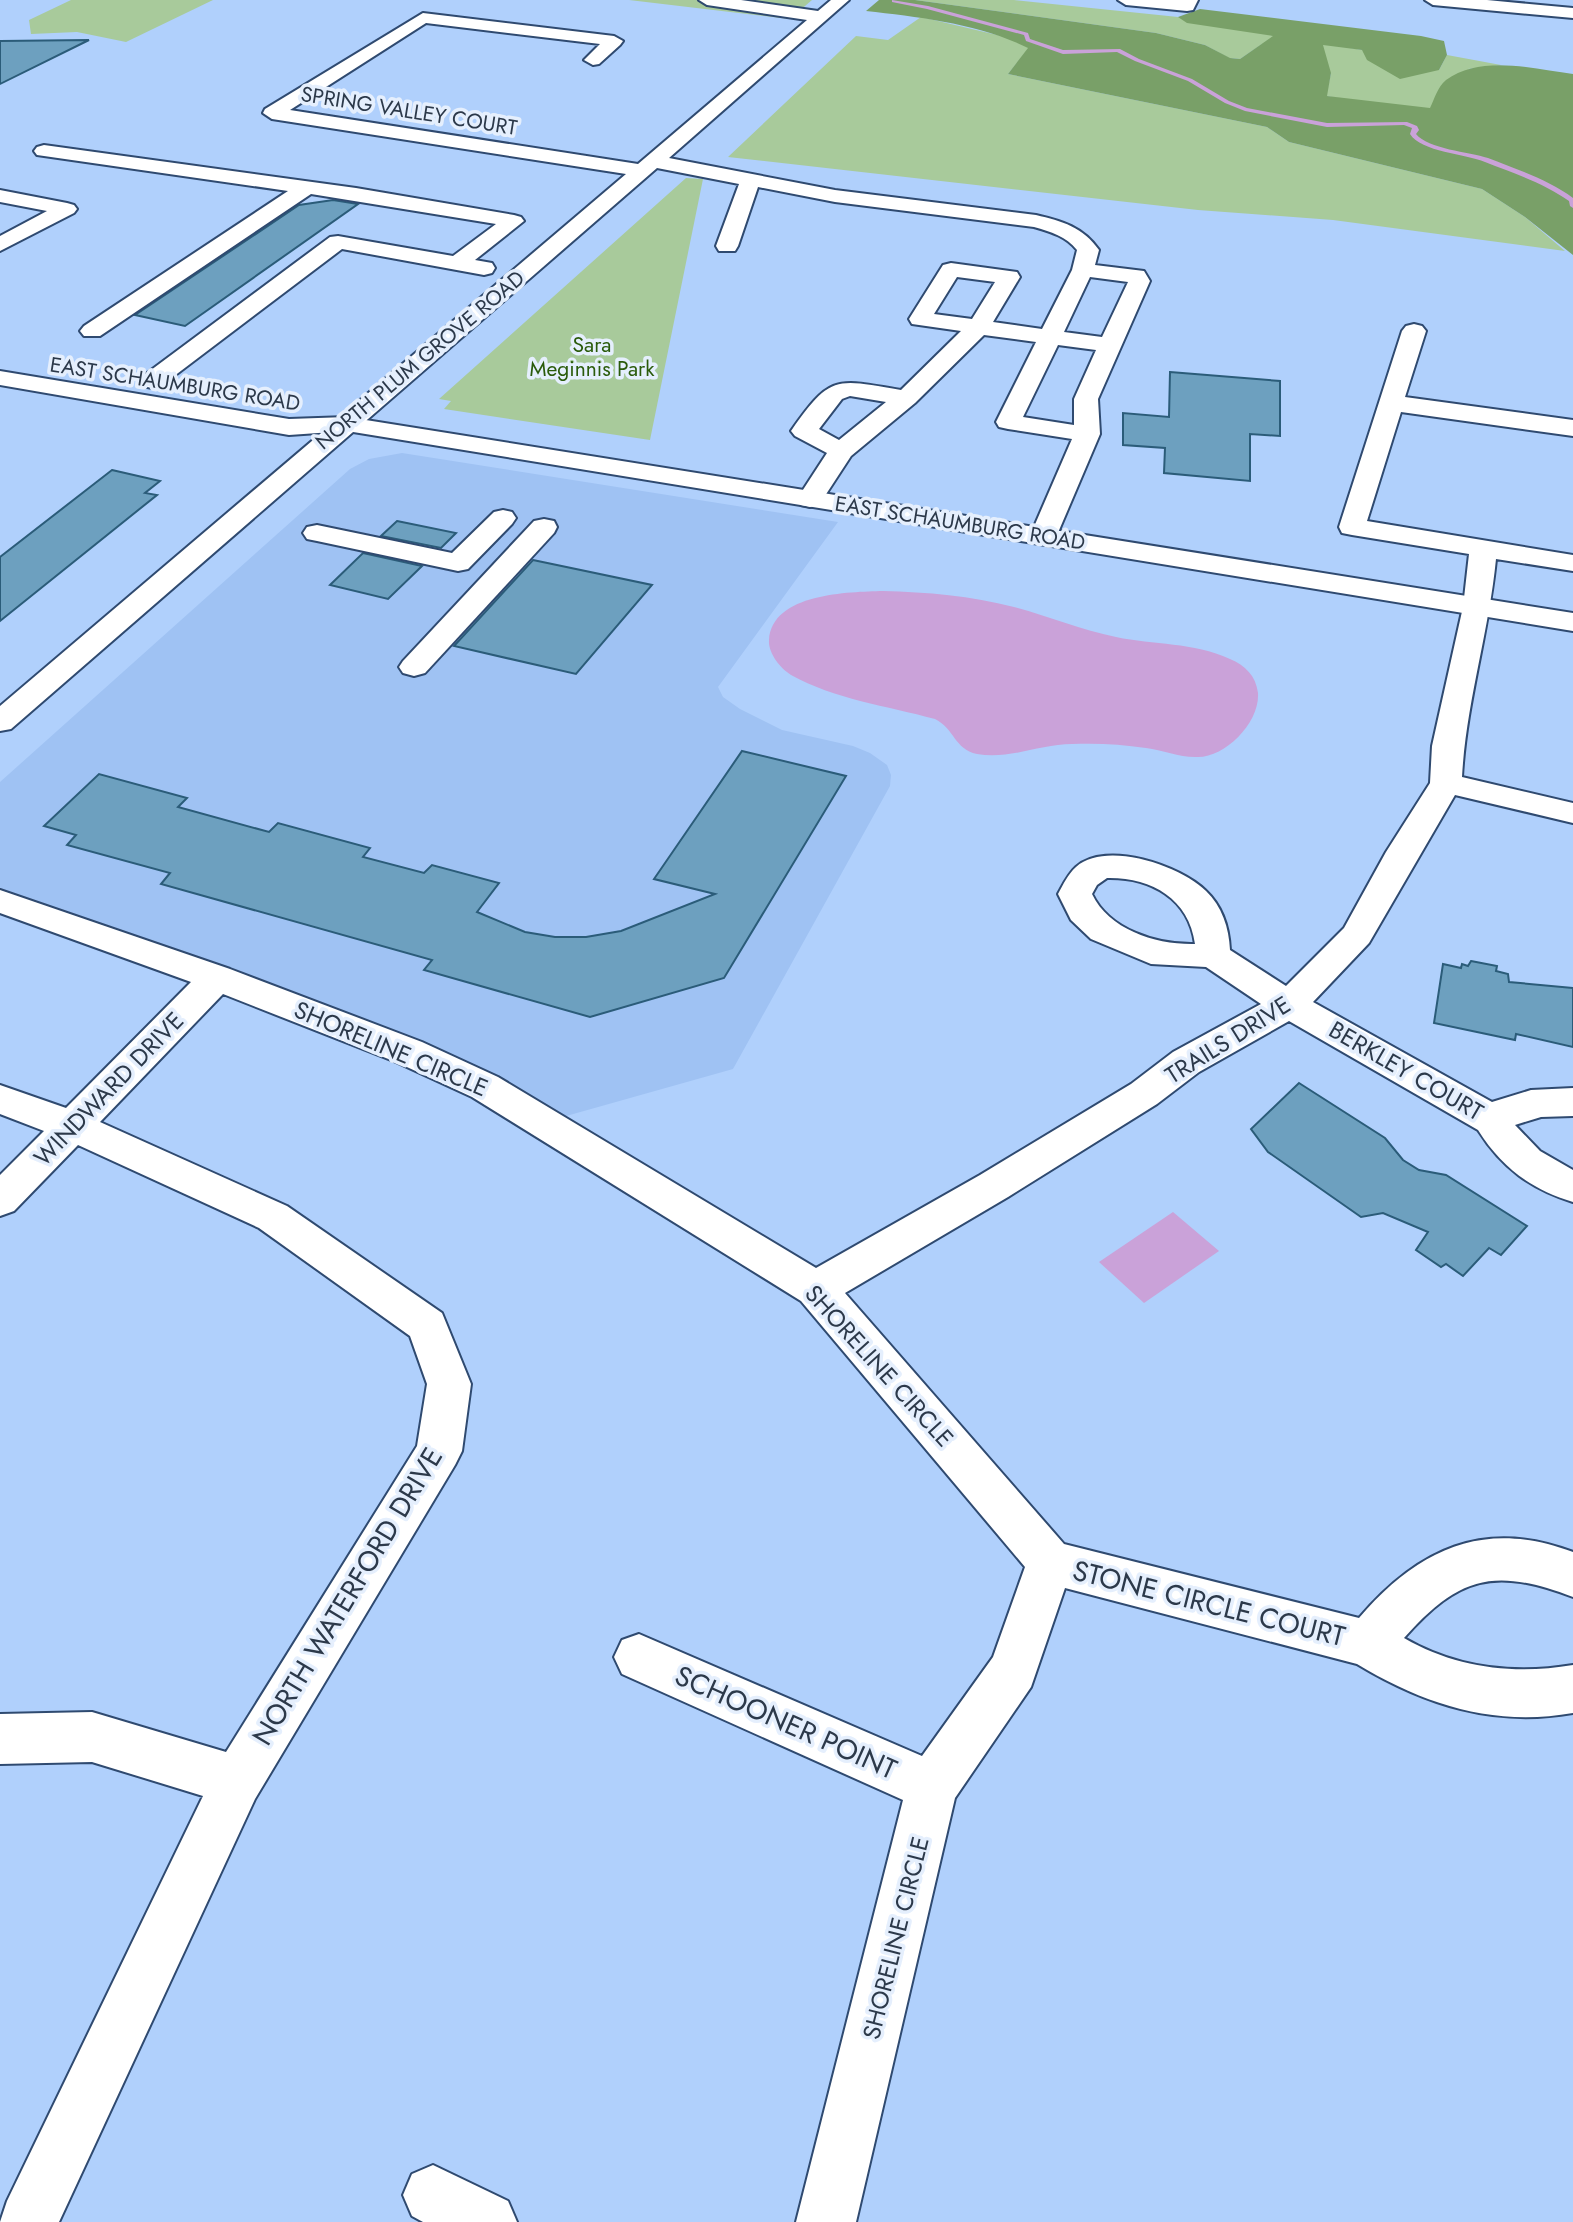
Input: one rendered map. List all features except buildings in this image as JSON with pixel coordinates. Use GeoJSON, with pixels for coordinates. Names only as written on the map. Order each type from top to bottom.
{"type":"FeatureCollection","features":[{"type":"Feature","properties":{"kind":"street"},"geometry":{"type":"LineString","coordinates":[[707,0],[821,17]]}},
{"type":"Feature","properties":{"kind":"street","name":"NORTH PLUM GROVE ROAD"},"geometry":{"type":"LineString","coordinates":[[0,722],[841,0]]}},
{"type":"Feature","properties":{"kind":"street"},"geometry":{"type":"LineString","coordinates":[[1126,0],[1187,6],[1191,0]]}},
{"type":"Feature","properties":{"kind":"street"},"geometry":{"type":"LineString","coordinates":[[1433,0],[1573,13]]}},
{"type":"Feature","properties":{"kind":"street","name":"SPRING VALLEY COURT"},"geometry":{"type":"LineString","coordinates":[[593,60],[614,41],[423,18],[272,113],[648,166]]}},
{"type":"Feature","properties":{"kind":"street"},"geometry":{"type":"LineString","coordinates":[[44,151],[514,221],[457,263]]}},
{"type":"Feature","properties":{"kind":"street"},"geometry":{"type":"LineString","coordinates":[[648,166],[750,180],[835,196],[1036,221],[1064,229],[1083,240],[1088,250],[1083,270],[1008,422],[1087,434]]}},
{"type":"Feature","properties":{"kind":"street"},"geometry":{"type":"LineString","coordinates":[[727,246],[750,180]]}},
{"type":"Feature","properties":{"kind":"street"},"geometry":{"type":"LineString","coordinates":[[92,331],[306,188]]}},
{"type":"Feature","properties":{"kind":"street"},"geometry":{"type":"LineString","coordinates":[[0,196],[67,208],[0,245]]}},
{"type":"Feature","properties":{"kind":"street"},"geometry":{"type":"LineString","coordinates":[[152,381],[338,242],[520,275]]}},
{"type":"Feature","properties":{"kind":"street"},"geometry":{"type":"LineString","coordinates":[[1044,537],[1087,434],[1086,399],[1139,281],[1136,276],[1083,270]]}},
{"type":"Feature","properties":{"kind":"street"},"geometry":{"type":"LineString","coordinates":[[810,499],[841,451],[906,398],[979,327],[1110,345]]}},
{"type":"Feature","properties":{"kind":"street"},"geometry":{"type":"LineString","coordinates":[[1414,331],[1352,527],[1573,563]]}},
{"type":"Feature","properties":{"kind":"street","name":"EAST SCHAUMBURG ROAD"},"geometry":{"type":"LineString","coordinates":[[0,355],[204,389]]}},
{"type":"Feature","properties":{"kind":"street","name":"EAST SCHAUMBURG ROAD"},"geometry":{"type":"LineString","coordinates":[[0,378],[289,426],[347,424],[1573,622]]}},
{"type":"Feature","properties":{"kind":"street"},"geometry":{"type":"LineString","coordinates":[[841,451],[804,431],[833,394],[848,388],[906,398]]}},
{"type":"Feature","properties":{"kind":"street"},"geometry":{"type":"LineString","coordinates":[[1392,403],[1573,428]]}},
{"type":"Feature","properties":{"kind":"street","name":"EAST SCHAUMBURG ROAD"},"geometry":{"type":"LineString","coordinates":[[297,404],[347,424]]}},
{"type":"Feature","properties":{"kind":"street"},"geometry":{"type":"LineString","coordinates":[[317,533],[458,563],[503,517]]}},
{"type":"Feature","properties":{"kind":"street"},"geometry":{"type":"LineString","coordinates":[[414,667],[544,527]]}},
{"type":"Feature","properties":{"kind":"street","name":"TRAILS DRIVE"},"geometry":{"type":"LineString","coordinates":[[816,1289],[994,1186],[1144,1094],[1186,1062],[1289,1005],[1357,935],[1403,852],[1446,783],[1448,746],[1477,607],[1483,550]]}},
{"type":"Feature","properties":{"kind":"street"},"geometry":{"type":"LineString","coordinates":[[1446,783],[1573,813]]}},
{"type":"Feature","properties":{"kind":"street","name":"SHORELINE CIRCLE"},"geometry":{"type":"LineString","coordinates":[[0,901],[217,978],[409,1052],[485,1087],[816,1289],[1050,1562],[1013,1670],[932,1787],[826,2222]]}},
{"type":"Feature","properties":{"kind":"street","name":"BERKLEY COURT"},"geometry":{"type":"LineString","coordinates":[[1213,955],[1289,1005],[1492,1120],[1505,1142],[1534,1171],[1573,1187]]}},
{"type":"Feature","properties":{"kind":"street","name":"WINDWARD DRIVE"},"geometry":{"type":"LineString","coordinates":[[0,1200],[75,1127],[217,978]]}},
{"type":"Feature","properties":{"kind":"street","name":"NORTH WATERFORD DRIVE"},"geometry":{"type":"LineString","coordinates":[[0,1099],[75,1127],[273,1217],[427,1325],[449,1384],[439,1451],[237,1781],[28,2222]]}},
{"type":"Feature","properties":{"kind":"street","name":"BERKLEY COURT"},"geometry":{"type":"LineString","coordinates":[[1492,1120],[1508,1110],[1529,1103],[1573,1102]]}},
{"type":"Feature","properties":{"kind":"street","name":"STONE CIRCLE COURT"},"geometry":{"type":"LineString","coordinates":[[1368,1644],[1404,1600],[1435,1576],[1471,1560],[1517,1559],[1573,1575]]}},
{"type":"Feature","properties":{"kind":"street","name":"STONE CIRCLE COURT"},"geometry":{"type":"LineString","coordinates":[[1050,1562],[1368,1644],[1398,1663],[1429,1677],[1498,1694],[1559,1693],[1573,1689]]}},
{"type":"Feature","properties":{"kind":"street","name":"SCHOONER POINT"},"geometry":{"type":"LineString","coordinates":[[639,1657],[932,1787]]}},
{"type":"Feature","properties":{"kind":"street"},"geometry":{"type":"LineString","coordinates":[[0,1739],[92,1737],[237,1781]]}},
{"type":"Feature","properties":{"kind":"street"},"geometry":{"type":"LineString","coordinates":[[433,2195],[487,2222]]}},
{"type":"Feature","properties":{"kind":"shaded area"},"geometry":{"type":"Polygon","coordinates":[[[402,453],[838,522],[718,687],[723,697],[740,709],[782,730],[853,746],[870,753],[887,765],[891,775],[890,786],[733,1069],[552,1120],[0,899],[0,782],[350,469],[369,459],[402,453]]]}},
{"type":"Feature","properties":{"kind":"shaded area"},"geometry":{"type":"Polygon","coordinates":[[[883,591],[982,600],[1103,634],[1216,654],[1235,661],[1249,672],[1257,687],[1257,704],[1239,736],[1219,751],[1198,757],[1137,747],[1090,744],[1060,745],[1001,755],[977,754],[964,748],[942,723],[935,719],[825,690],[791,675],[773,655],[769,640],[773,624],[797,604],[814,598],[851,592],[883,591]]]}},
{"type":"Feature","properties":{"kind":"shaded area"},"geometry":{"type":"Polygon","coordinates":[[[1173,1212],[1219,1251],[1144,1303],[1099,1262],[1173,1212]]]}},
{"type":"Feature","properties":{"kind":"green space"},"geometry":{"type":"Polygon","coordinates":[[[71,0],[213,0],[126,42],[77,32],[31,34],[29,20],[71,0]]]}},
{"type":"Feature","properties":{"kind":"green space"},"geometry":{"type":"Polygon","coordinates":[[[629,0],[812,0],[790,19],[629,0]]]}},
{"type":"Feature","properties":{"kind":"green space"},"geometry":{"type":"Polygon","coordinates":[[[879,0],[915,0],[1156,33],[1205,45],[1230,58],[1240,59],[1273,36],[1187,23],[1178,17],[1200,9],[1421,36],[1444,41],[1447,55],[1439,70],[1400,79],[1367,60],[1362,50],[1323,45],[1331,73],[1327,96],[1430,108],[1446,80],[1475,67],[1508,65],[1573,74],[1573,255],[1525,217],[1482,189],[1289,142],[1267,127],[1008,74],[1028,48],[970,27],[866,11],[879,0]]]}},
{"type":"Feature","properties":{"kind":"green space"},"geometry":{"type":"Polygon","coordinates":[[[915,0],[1014,0],[1178,17],[1362,50],[1439,70],[1447,55],[1501,65],[1468,69],[1573,138],[1326,96],[1331,73],[1262,44],[1240,59],[1229,58],[1205,45],[1156,33],[915,0]]]}},
{"type":"Feature","properties":{"kind":"green space"},"geometry":{"type":"Polygon","coordinates":[[[921,17],[1010,38],[1029,48],[1008,74],[1267,127],[1289,142],[1482,189],[1525,217],[1565,251],[1333,220],[1198,210],[728,157],[856,36],[888,40],[921,17]]]}},
{"type":"Feature","properties":{"kind":"green space","name":"Sara Meginnis Park"},"geometry":{"type":"Polygon","coordinates":[[[686,178],[703,179],[650,440],[444,409],[451,401],[439,399],[686,178]]]}},
{"type":"Feature","properties":{"kind":"waterway"},"geometry":{"type":"LineString","coordinates":[[894,1],[928,7],[1026,34],[1028,40],[1063,52],[1118,50],[1190,80],[1227,102],[1245,109],[1327,125],[1405,123],[1415,127],[1413,134],[1416,139],[1484,159],[1558,190],[1572,200],[1573,206]]}}]}
